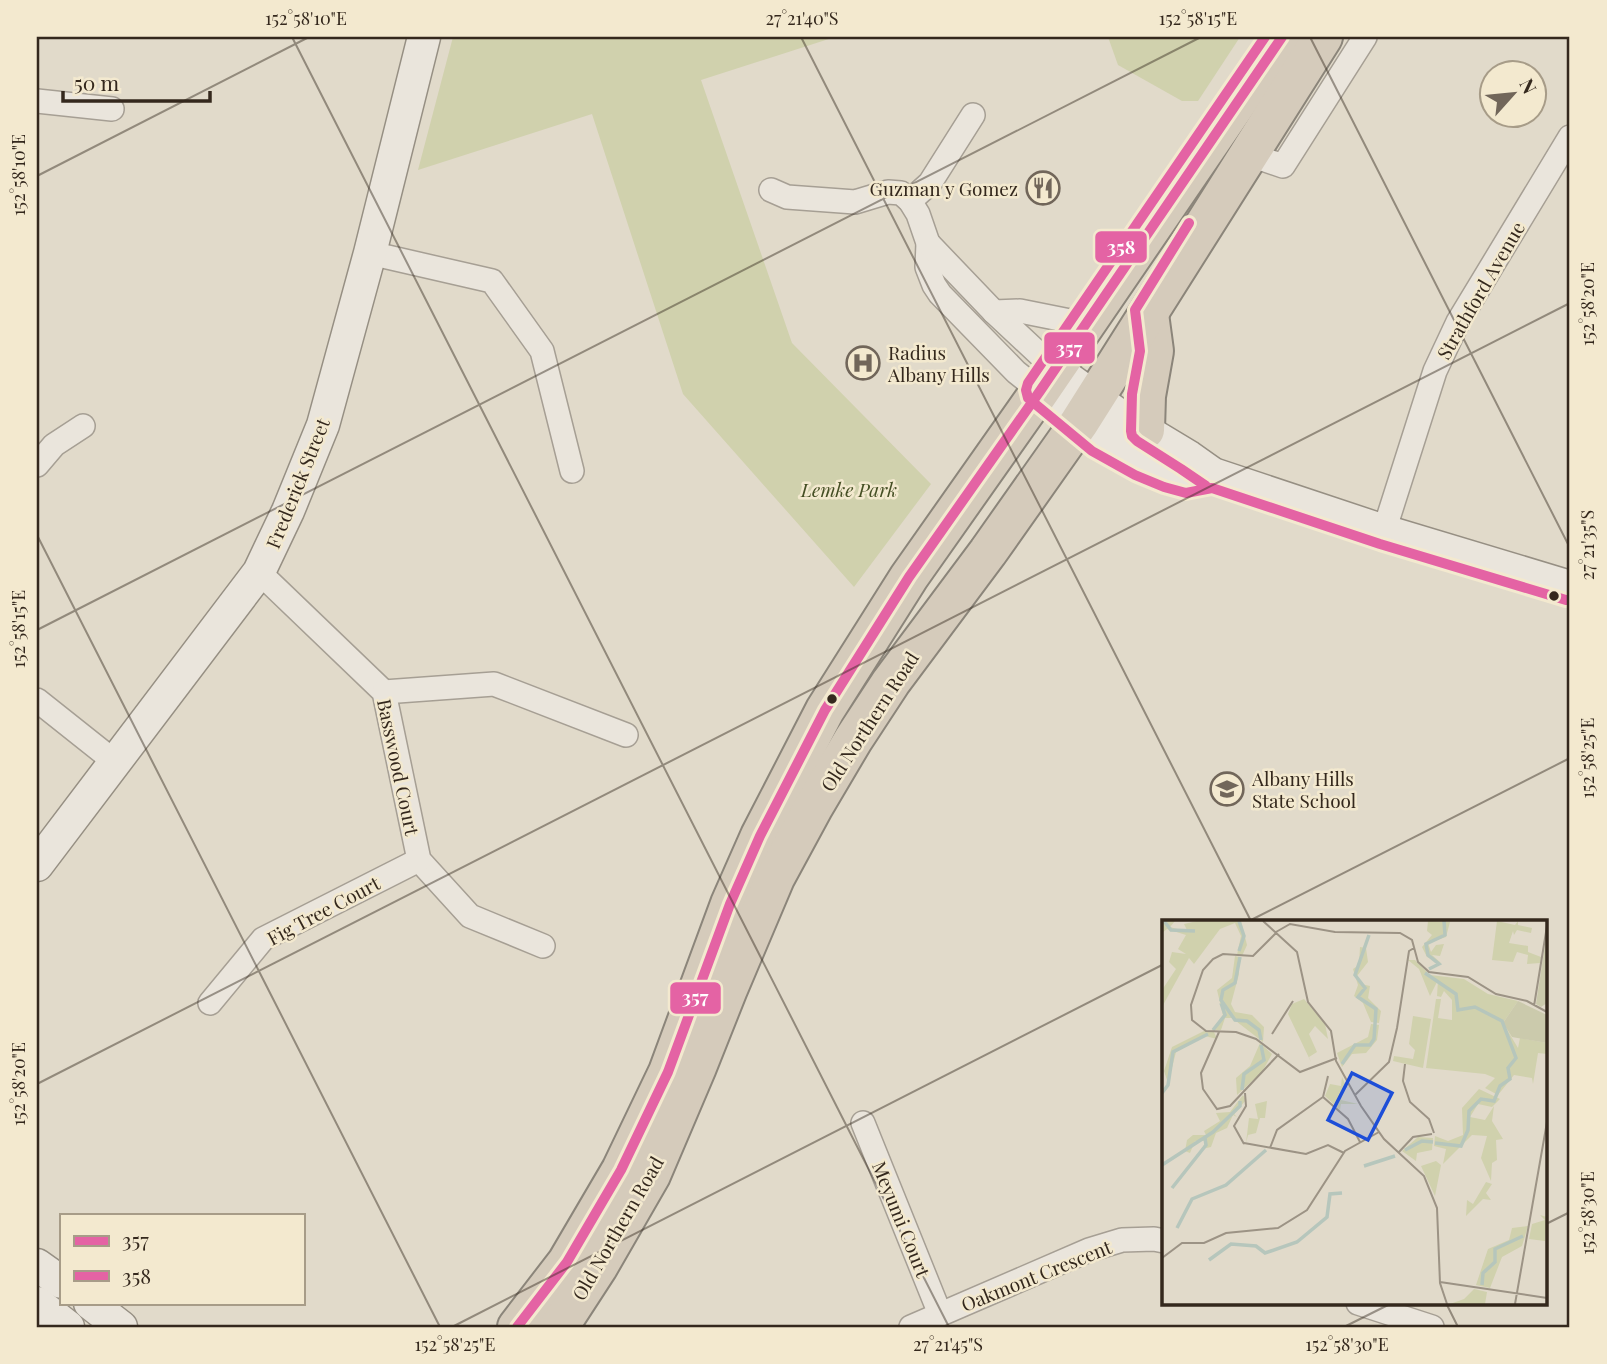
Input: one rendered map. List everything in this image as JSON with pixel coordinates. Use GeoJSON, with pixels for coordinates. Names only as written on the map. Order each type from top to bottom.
{"type":"FeatureCollection","features":[{"type":"Feature","properties":{"kind":"highway","name":"Old Northern Road"},"geometry":{"type":"LineString","coordinates":[[517,1327],[567,1262],[621,1170],[668,1072],[730,904],[755,847],[825,710],[909,577],[1282,37]]}},
{"type":"Feature","properties":{"kind":"highway","name":"Old Northern Road"},"geometry":{"type":"LineString","coordinates":[[559,1327],[598,1267],[651,1175],[775,878],[853,740],[891,682],[988,552],[1087,411],[1323,37]]}},
{"type":"Feature","properties":{"kind":"highway"},"geometry":{"type":"LineString","coordinates":[[1145,430],[1145,404],[1154,351],[1149,314]]}},
{"type":"Feature","properties":{"kind":"street","name":"Frederick Street"},"geometry":{"type":"LineString","coordinates":[[37,865],[259,572],[288,511],[323,425],[370,254],[424,37]]}},
{"type":"Feature","properties":{"kind":"street"},"geometry":{"type":"LineString","coordinates":[[1248,154],[1283,166],[1365,37]]}},
{"type":"Feature","properties":{"kind":"street"},"geometry":{"type":"LineString","coordinates":[[37,101],[112,109]]}},
{"type":"Feature","properties":{"kind":"street"},"geometry":{"type":"LineString","coordinates":[[910,201],[930,183],[973,115]]}},
{"type":"Feature","properties":{"kind":"street","name":"Strathford Avenue"},"geometry":{"type":"LineString","coordinates":[[1384,531],[1435,371],[1446,346],[1570,137]]}},
{"type":"Feature","properties":{"kind":"street"},"geometry":{"type":"LineString","coordinates":[[771,190],[788,197],[855,202],[888,192],[901,193],[918,214],[928,243],[927,267],[934,285],[1016,372],[1047,380],[1087,411],[1111,445],[1141,462],[1188,479],[1213,474]]}},
{"type":"Feature","properties":{"kind":"street"},"geometry":{"type":"LineString","coordinates":[[928,243],[1032,349],[1047,380]]}},
{"type":"Feature","properties":{"kind":"street"},"geometry":{"type":"LineString","coordinates":[[370,254],[492,281],[542,351],[572,471]]}},
{"type":"Feature","properties":{"kind":"street"},"geometry":{"type":"LineString","coordinates":[[994,312],[1020,311],[1084,324]]}},
{"type":"Feature","properties":{"kind":"street"},"geometry":{"type":"LineString","coordinates":[[1087,411],[1145,430],[1213,474],[1384,531],[1570,587]]}},
{"type":"Feature","properties":{"kind":"street"},"geometry":{"type":"LineString","coordinates":[[37,465],[54,445],[83,425]]}},
{"type":"Feature","properties":{"kind":"street","name":"Basswood Court"},"geometry":{"type":"LineString","coordinates":[[259,572],[384,692],[419,860],[470,916],[543,946]]}},
{"type":"Feature","properties":{"kind":"street"},"geometry":{"type":"LineString","coordinates":[[384,692],[494,684],[626,735]]}},
{"type":"Feature","properties":{"kind":"street"},"geometry":{"type":"LineString","coordinates":[[37,700],[115,762]]}},
{"type":"Feature","properties":{"kind":"street","name":"Fig Tree Court"},"geometry":{"type":"LineString","coordinates":[[210,1003],[264,939],[419,860]]}},
{"type":"Feature","properties":{"kind":"street","name":"Meyumi Court"},"geometry":{"type":"LineString","coordinates":[[863,1123],[940,1314]]}},
{"type":"Feature","properties":{"kind":"street","name":"Oakmont Crescent"},"geometry":{"type":"LineString","coordinates":[[911,1327],[1089,1250],[1122,1240],[1162,1241]]}},
{"type":"Feature","properties":{"kind":"street"},"geometry":{"type":"LineString","coordinates":[[37,1265],[60,1281]]}},
{"type":"Feature","properties":{"kind":"street"},"geometry":{"type":"LineString","coordinates":[[91,1304],[121,1327]]}},
{"type":"Feature","properties":{"kind":"street"},"geometry":{"type":"LineString","coordinates":[[1361,1304],[1432,1327]]}},
{"type":"Feature","properties":{"kind":"green space","name":"Lemke Park"},"geometry":{"type":"Polygon","coordinates":[[[453,37],[835,37],[701,80],[792,343],[931,484],[854,587],[683,394],[592,114],[418,170],[453,37]]]}},
{"type":"Feature","properties":{"kind":"green space"},"geometry":{"type":"Polygon","coordinates":[[[1108,37],[1240,37],[1198,101],[1182,101],[1118,65],[1108,37]]]}},
{"type":"Feature","properties":{"kind":"transit line","name":"358"},"geometry":{"type":"LineString","coordinates":[[1265,37],[1028,383],[1028,398],[1092,451],[1135,475],[1164,487],[1186,493],[1212,488],[1380,544],[1566,600]]}},
{"type":"Feature","properties":{"kind":"transit line","name":"357"},"geometry":{"type":"LineString","coordinates":[[517,1327],[567,1262],[621,1170],[668,1072],[730,904],[760,836],[825,710],[909,577],[1282,37]]}},
{"type":"Feature","properties":{"kind":"transit line","name":"358"},"geometry":{"type":"LineString","coordinates":[[1189,223],[1135,310],[1140,351],[1132,394],[1131,431],[1137,441],[1206,486]]}},
{"type":"Feature","properties":{"kind":"place","name":"Guzman y Gomez"},"geometry":{"type":"Point","coordinates":[1043,188]}},
{"type":"Feature","properties":{"kind":"place","name":"Radius Albany Hills"},"geometry":{"type":"Point","coordinates":[863,363]}},
{"type":"Feature","properties":{"kind":"place","name":"Albany Hills State School"},"geometry":{"type":"Point","coordinates":[1227,789]}}]}
